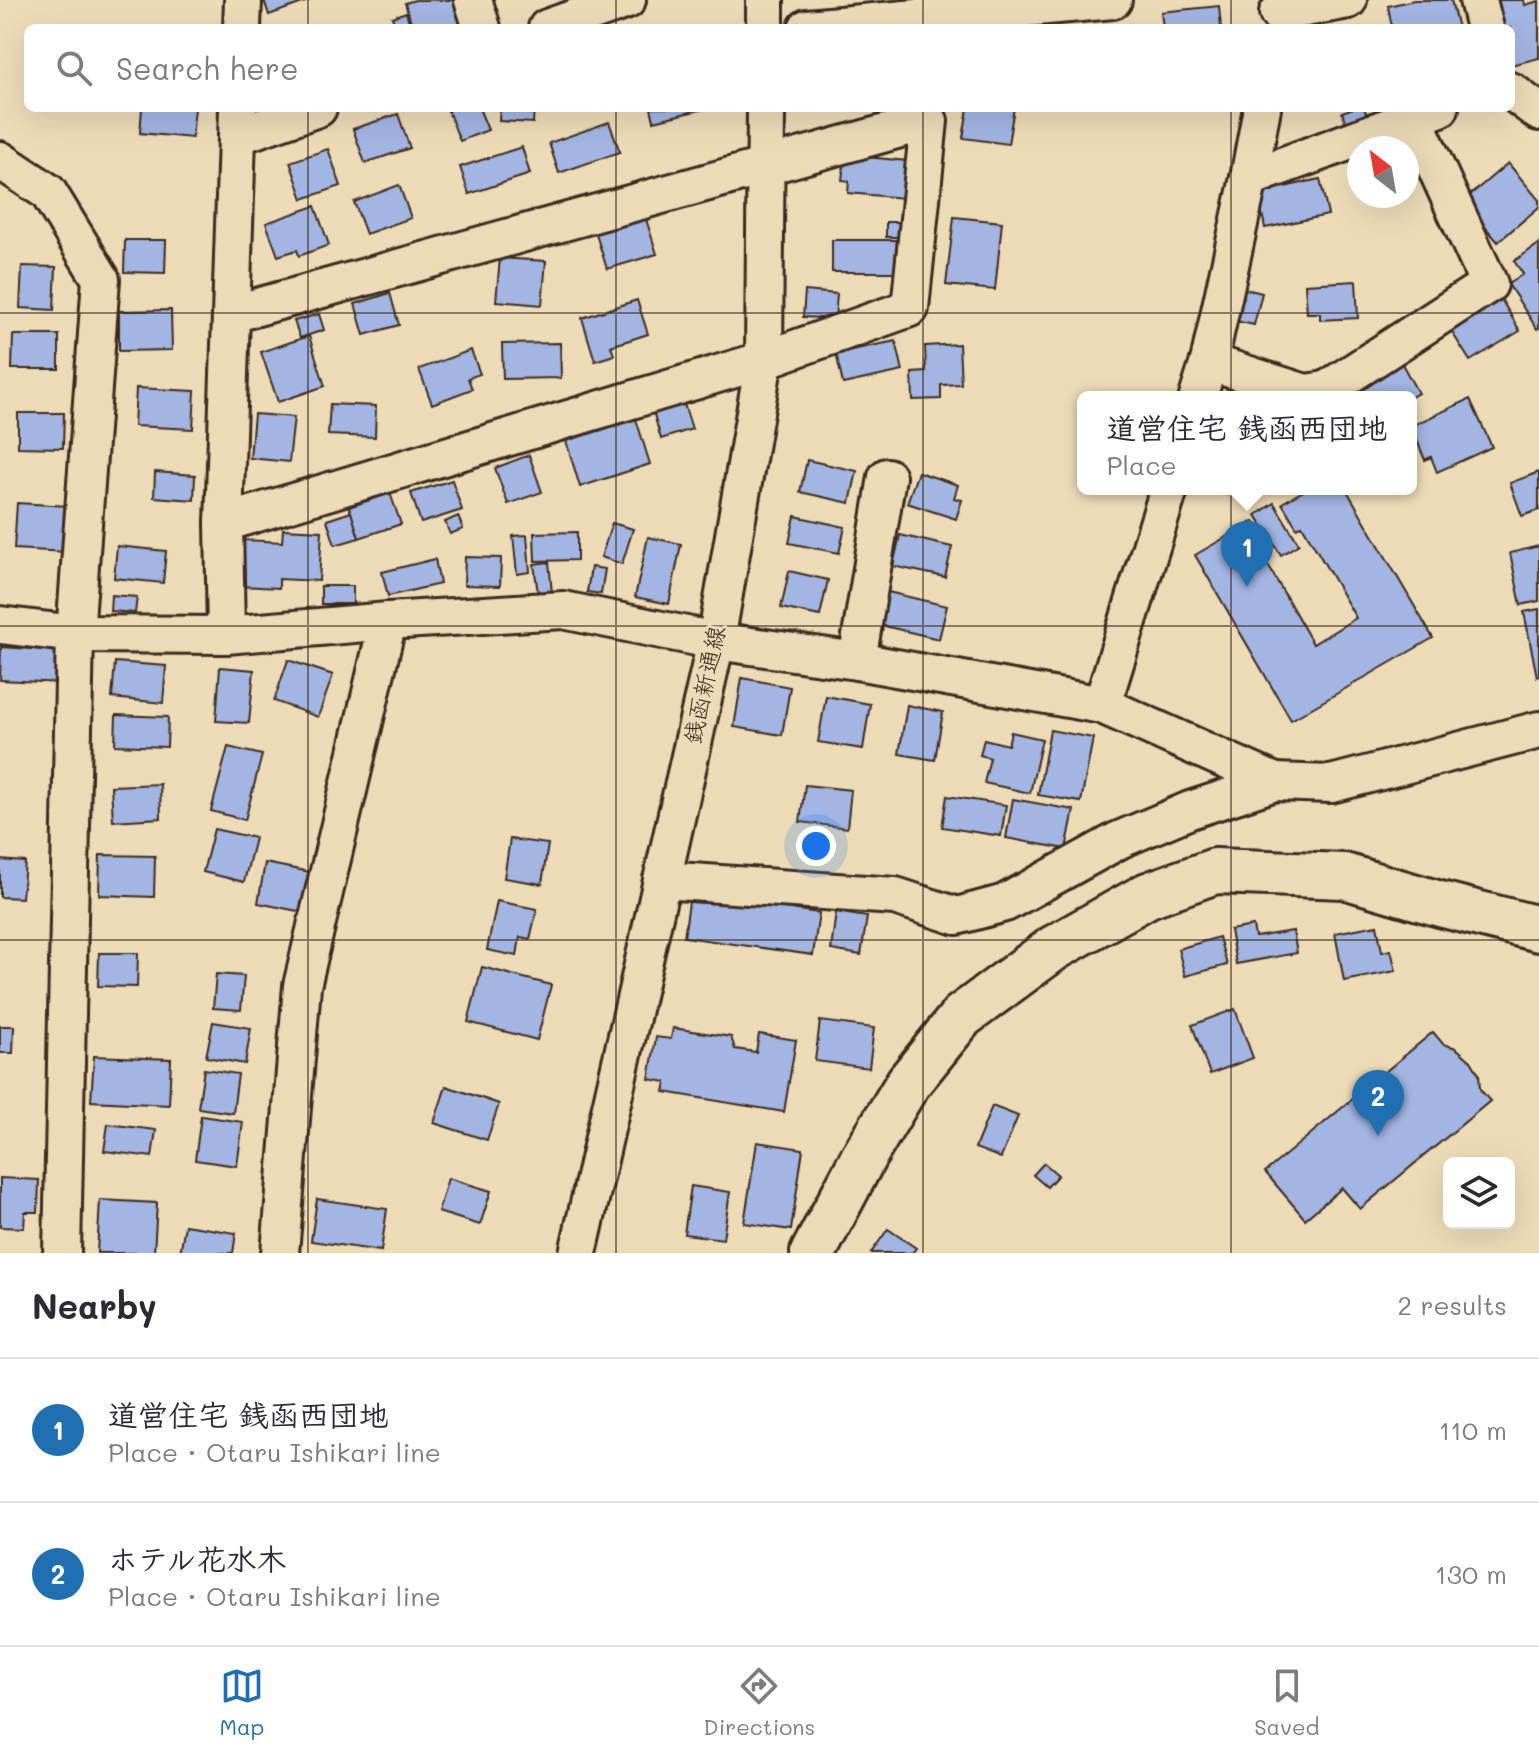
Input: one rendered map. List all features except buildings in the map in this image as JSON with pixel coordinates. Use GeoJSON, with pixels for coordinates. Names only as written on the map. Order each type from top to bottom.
{"type":"FeatureCollection","features":[{"type":"Feature","properties":{"kind":"main road"},"geometry":{"type":"LineString","coordinates":[[813,1253],[863,1158],[908,1083],[962,1016],[1054,948],[1148,895],[1215,871],[1344,876],[1539,929]]}},
{"type":"Feature","properties":{"kind":"street"},"geometry":{"type":"LineString","coordinates":[[242,24],[243,0]]}},
{"type":"Feature","properties":{"kind":"street"},"geometry":{"type":"LineString","coordinates":[[473,0],[481,24]]}},
{"type":"Feature","properties":{"kind":"street"},"geometry":{"type":"LineString","coordinates":[[558,24],[627,0]]}},
{"type":"Feature","properties":{"kind":"street"},"geometry":{"type":"LineString","coordinates":[[765,0],[765,24]]}},
{"type":"Feature","properties":{"kind":"street"},"geometry":{"type":"LineString","coordinates":[[844,24],[1041,3],[1113,0]]}},
{"type":"Feature","properties":{"kind":"street"},"geometry":{"type":"LineString","coordinates":[[1265,8],[1348,0]]}},
{"type":"Feature","properties":{"kind":"street"},"geometry":{"type":"LineString","coordinates":[[1478,0],[1484,24]]}},
{"type":"Feature","properties":{"kind":"street"},"geometry":{"type":"LineString","coordinates":[[1515,94],[1539,112]]}},
{"type":"Feature","properties":{"kind":"street"},"geometry":{"type":"LineString","coordinates":[[226,635],[224,523],[238,122],[295,112]]}},
{"type":"Feature","properties":{"kind":"street","name":"銭函新通線"},"geometry":{"type":"LineString","coordinates":[[578,1253],[716,641],[764,360],[766,112]]}},
{"type":"Feature","properties":{"kind":"street"},"geometry":{"type":"LineString","coordinates":[[1200,391],[1209,362],[1261,112]]}},
{"type":"Feature","properties":{"kind":"street"},"geometry":{"type":"LineString","coordinates":[[1249,178],[1427,113],[1489,284],[1326,390],[1319,391]]}},
{"type":"Feature","properties":{"kind":"street"},"geometry":{"type":"LineString","coordinates":[[224,523],[764,360],[910,308],[929,121],[232,314]]}},
{"type":"Feature","properties":{"kind":"street"},"geometry":{"type":"LineString","coordinates":[[0,160],[48,192],[101,279],[75,634],[62,1253]]}},
{"type":"Feature","properties":{"kind":"street"},"geometry":{"type":"LineString","coordinates":[[1209,362],[1299,391]]}},
{"type":"Feature","properties":{"kind":"street"},"geometry":{"type":"LineString","coordinates":[[857,661],[887,477]]}},
{"type":"Feature","properties":{"kind":"street"},"geometry":{"type":"LineString","coordinates":[[1102,705],[1167,495]]}},
{"type":"Feature","properties":{"kind":"street"},"geometry":{"type":"LineString","coordinates":[[0,625],[75,634],[226,635],[563,610],[716,641],[857,661],[1102,705],[1275,782]]}},
{"type":"Feature","properties":{"kind":"street"},"geometry":{"type":"LineString","coordinates":[[280,1253],[302,986],[388,621]]}},
{"type":"Feature","properties":{"kind":"street"},"geometry":{"type":"LineString","coordinates":[[662,880],[895,896],[957,916],[1005,903],[1133,834],[1190,810],[1275,782],[1331,784],[1539,730]]}},
{"type":"Feature","properties":{"kind":"place","name":"道営住宅 銭函西団地"},"geometry":{"type":"Point","coordinates":[1247,587]}},
{"type":"Feature","properties":{"kind":"place","name":"ホテル花水木"},"geometry":{"type":"Point","coordinates":[1378,1136]}}]}
